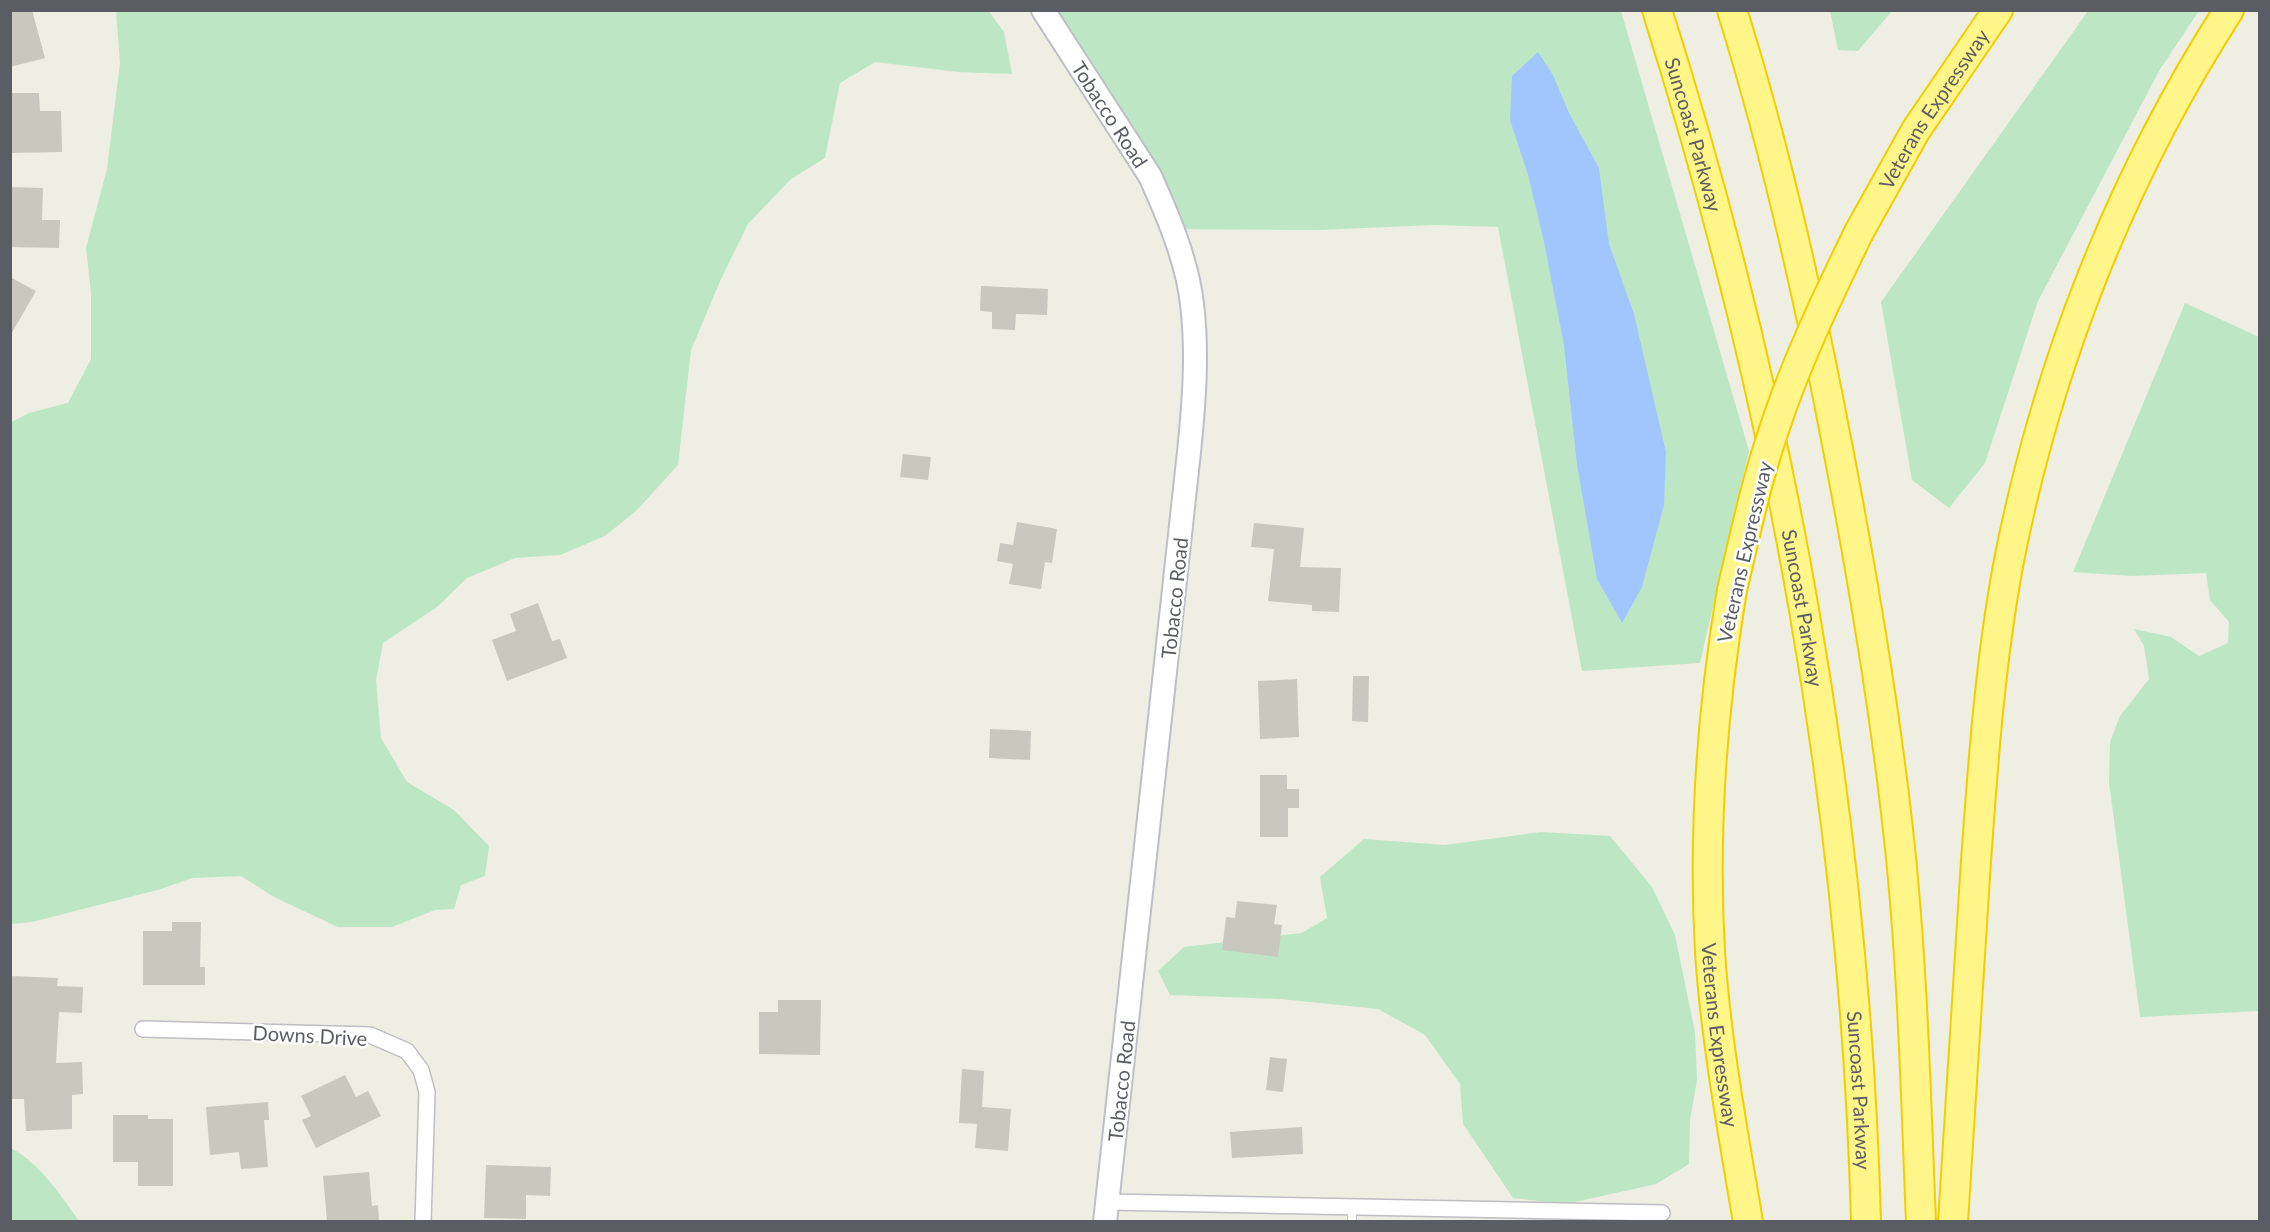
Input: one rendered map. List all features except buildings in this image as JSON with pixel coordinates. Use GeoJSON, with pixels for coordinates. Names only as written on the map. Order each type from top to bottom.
{"type":"FeatureCollection","features":[{"type":"Feature","properties":{"kind":"highway","name":"Suncoast Parkway"},"geometry":{"type":"LineString","coordinates":[[1657,10],[1742,306],[1791,534],[1813,660],[1832,789],[1846,925],[1858,1059],[1866,1221]]}},
{"type":"Feature","properties":{"kind":"highway"},"geometry":{"type":"LineString","coordinates":[[1732,10],[1790,219],[1827,390],[1872,634],[1903,879],[1914,1044],[1921,1221]]}},
{"type":"Feature","properties":{"kind":"highway","name":"Veterans Expressway"},"geometry":{"type":"LineString","coordinates":[[1748,1221],[1715,1002],[1708,901],[1708,821],[1712,732],[1732,590],[1774,430],[1809,337],[1859,232],[1916,130],[1998,10]]}},
{"type":"Feature","properties":{"kind":"highway"},"geometry":{"type":"LineString","coordinates":[[1953,1221],[1987,715],[2008,567],[2025,487],[2068,342],[2094,272],[2152,146],[2188,78],[2229,10]]}},
{"type":"Feature","properties":{"kind":"street","name":"Tobacco Road"},"geometry":{"type":"LineString","coordinates":[[1043,10],[1150,176],[1163,204],[1183,264],[1192,301],[1196,345],[1190,452],[1106,1212]]}},
{"type":"Feature","properties":{"kind":"street","name":"Downs Drive"},"geometry":{"type":"LineString","coordinates":[[143,1029],[370,1035],[407,1051],[422,1070],[427,1092],[423,1221]]}},
{"type":"Feature","properties":{"kind":"street"},"geometry":{"type":"LineString","coordinates":[[1106,1212],[1662,1213]]}},
{"type":"Feature","properties":{"kind":"green space"},"geometry":{"type":"Polygon","coordinates":[[[988,10],[1004,32],[1012,74],[958,72],[875,62],[840,83],[825,158],[791,179],[748,224],[721,279],[691,350],[678,465],[636,511],[605,536],[560,555],[515,558],[467,578],[437,607],[383,643],[376,680],[381,738],[407,782],[454,810],[489,846],[485,876],[461,885],[454,909],[435,910],[392,927],[338,927],[274,897],[241,876],[192,878],[161,889],[32,922],[11,924],[11,422],[29,413],[68,403],[91,359],[91,293],[86,248],[107,169],[120,63],[116,11],[988,10]]]}},
{"type":"Feature","properties":{"kind":"green space"},"geometry":{"type":"Polygon","coordinates":[[[1830,10],[1892,11],[1858,51],[1838,50],[1830,10]]]}},
{"type":"Feature","properties":{"kind":"green space"},"geometry":{"type":"Polygon","coordinates":[[[1039,11],[1621,11],[1749,451],[1700,663],[1582,671],[1498,227],[1436,225],[1318,230],[1161,229],[1133,160],[1039,11]]]}},
{"type":"Feature","properties":{"kind":"green space"},"geometry":{"type":"Polygon","coordinates":[[[2088,11],[2199,11],[2159,71],[2038,301],[1985,463],[1949,508],[1912,480],[1881,302],[2088,11]]]}},
{"type":"Feature","properties":{"kind":"green space"},"geometry":{"type":"Polygon","coordinates":[[[2185,303],[2259,337],[2259,1011],[2140,1017],[2109,782],[2110,742],[2120,716],[2149,679],[2144,646],[2134,629],[2171,637],[2199,656],[2228,643],[2229,622],[2210,600],[2206,573],[2133,576],[2073,572],[2185,303]]]}},
{"type":"Feature","properties":{"kind":"green space"},"geometry":{"type":"Polygon","coordinates":[[[1541,832],[1610,836],[1652,887],[1675,935],[1695,1032],[1697,1080],[1690,1120],[1689,1164],[1656,1184],[1566,1204],[1513,1198],[1463,1124],[1460,1084],[1425,1035],[1378,1009],[1281,999],[1170,995],[1158,971],[1184,947],[1302,933],[1327,918],[1320,877],[1364,839],[1445,845],[1541,832]]]}},
{"type":"Feature","properties":{"kind":"green space"},"geometry":{"type":"Polygon","coordinates":[[[11,1148],[40,1171],[79,1221],[11,1221],[11,1148]]]}},
{"type":"Feature","properties":{"kind":"water"},"geometry":{"type":"Polygon","coordinates":[[[1538,52],[1553,75],[1569,113],[1599,168],[1609,244],[1634,314],[1666,452],[1664,505],[1642,587],[1622,623],[1597,579],[1577,465],[1564,345],[1528,175],[1510,120],[1512,76],[1538,52]]]}}]}
